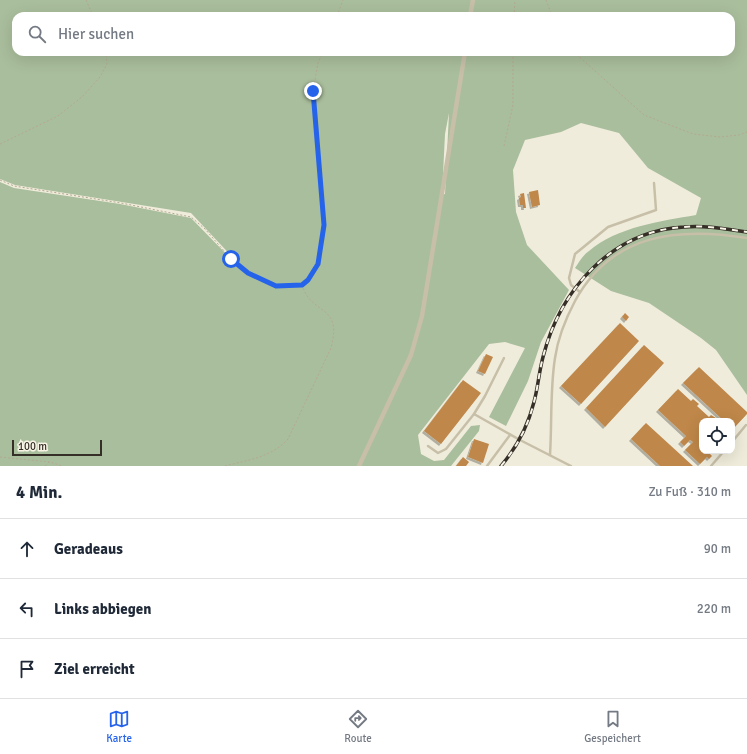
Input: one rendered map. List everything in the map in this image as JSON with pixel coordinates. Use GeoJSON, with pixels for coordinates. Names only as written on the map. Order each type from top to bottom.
{"type":"FeatureCollection","features":[{"type":"Feature","properties":{"kind":"street"},"geometry":{"type":"LineString","coordinates":[[471,12],[473,0]]}},
{"type":"Feature","properties":{"kind":"street"},"geometry":{"type":"LineString","coordinates":[[359,466],[411,356],[422,316],[463,56]]}},
{"type":"Feature","properties":{"kind":"lane"},"geometry":{"type":"LineString","coordinates":[[580,292],[571,285],[570,278],[575,254],[608,227],[656,210],[654,183]]}},
{"type":"Feature","properties":{"kind":"lane"},"geometry":{"type":"LineString","coordinates":[[550,455],[555,358],[568,315],[589,278],[602,265],[636,243],[660,236],[682,233],[704,233],[747,238]]}},
{"type":"Feature","properties":{"kind":"lane"},"geometry":{"type":"LineString","coordinates":[[428,446],[438,453],[446,449],[474,414],[504,358]]}},
{"type":"Feature","properties":{"kind":"lane"},"geometry":{"type":"LineString","coordinates":[[474,414],[510,435],[571,466]]}},
{"type":"Feature","properties":{"kind":"lane"},"geometry":{"type":"LineString","coordinates":[[735,438],[746,425]]}},
{"type":"Feature","properties":{"kind":"lane"},"geometry":{"type":"LineString","coordinates":[[487,466],[510,435]]}},
{"type":"Feature","properties":{"kind":"lane"},"geometry":{"type":"LineString","coordinates":[[711,466],[721,454]]}},
{"type":"Feature","properties":{"kind":"path"},"geometry":{"type":"LineString","coordinates":[[86,0],[90,12]]}},
{"type":"Feature","properties":{"kind":"path"},"geometry":{"type":"LineString","coordinates":[[338,12],[343,0]]}},
{"type":"Feature","properties":{"kind":"path"},"geometry":{"type":"LineString","coordinates":[[514,12],[515,0]]}},
{"type":"Feature","properties":{"kind":"path"},"geometry":{"type":"LineString","coordinates":[[546,0],[550,12]]}},
{"type":"Feature","properties":{"kind":"path"},"geometry":{"type":"LineString","coordinates":[[0,144],[58,116],[83,96],[100,77],[107,64],[106,56]]}},
{"type":"Feature","properties":{"kind":"path"},"geometry":{"type":"LineString","coordinates":[[0,180],[14,186],[121,203],[192,217],[205,229],[231,259],[248,273],[276,286],[302,285],[308,280],[318,264],[324,225],[313,91],[318,63],[321,56]]}},
{"type":"Feature","properties":{"kind":"path"},"geometry":{"type":"LineString","coordinates":[[504,146],[513,106],[513,56]]}},
{"type":"Feature","properties":{"kind":"path"},"geometry":{"type":"LineString","coordinates":[[578,56],[644,115],[693,134],[720,137],[738,135],[747,132]]}},
{"type":"Feature","properties":{"kind":"path"},"geometry":{"type":"LineString","coordinates":[[225,466],[270,454],[281,446],[288,438],[331,348],[335,334],[332,318],[327,312],[312,301],[304,291],[302,285]]}},
{"type":"Feature","properties":{"kind":"path"},"geometry":{"type":"LineString","coordinates":[[0,457],[50,462],[62,466]]}},
{"type":"Feature","properties":{"kind":"path"},"geometry":{"type":"LineString","coordinates":[[45,466],[50,462]]}},
{"type":"Feature","properties":{"kind":"green space"},"geometry":{"type":"Polygon","coordinates":[[[0,0],[747,0],[747,395],[716,350],[701,338],[649,303],[611,291],[575,268],[587,253],[600,243],[613,236],[640,226],[696,215],[701,198],[648,168],[619,133],[581,123],[561,132],[525,140],[513,170],[516,212],[527,245],[569,290],[541,342],[528,381],[506,426],[489,417],[525,348],[505,342],[489,344],[418,435],[421,454],[434,461],[444,460],[471,426],[480,425],[479,431],[451,466],[0,466],[0,182],[14,188],[120,204],[191,218],[236,264],[237,262],[191,213],[15,185],[0,179],[0,0]],[[449,113],[445,134],[442,195],[445,194],[449,113]]]}},
{"type":"Feature","properties":{"kind":"building"},"geometry":{"type":"Polygon","coordinates":[[[538,190],[540,205],[532,207],[529,192],[538,190]]]}},
{"type":"Feature","properties":{"kind":"building"},"geometry":{"type":"Polygon","coordinates":[[[524,193],[526,208],[523,208],[523,205],[520,205],[519,198],[521,197],[520,194],[524,193]]]}},
{"type":"Feature","properties":{"kind":"building"},"geometry":{"type":"Polygon","coordinates":[[[625,313],[629,317],[626,321],[622,317],[625,313]]]}},
{"type":"Feature","properties":{"kind":"building"},"geometry":{"type":"Polygon","coordinates":[[[620,323],[639,341],[581,404],[561,386],[620,323]]]}},
{"type":"Feature","properties":{"kind":"building"},"geometry":{"type":"Polygon","coordinates":[[[644,345],[664,363],[605,427],[586,408],[644,345]]]}},
{"type":"Feature","properties":{"kind":"building"},"geometry":{"type":"Polygon","coordinates":[[[486,354],[493,357],[485,374],[478,371],[486,354]]]}},
{"type":"Feature","properties":{"kind":"building"},"geometry":{"type":"Polygon","coordinates":[[[699,367],[747,412],[747,414],[735,427],[735,418],[721,418],[683,383],[699,367]]]}},
{"type":"Feature","properties":{"kind":"building"},"geometry":{"type":"Polygon","coordinates":[[[463,380],[481,393],[441,444],[424,431],[463,380]]]}},
{"type":"Feature","properties":{"kind":"building"},"geometry":{"type":"Polygon","coordinates":[[[678,389],[691,401],[693,399],[699,404],[697,406],[709,417],[711,415],[716,418],[699,418],[699,454],[710,454],[712,456],[709,459],[707,457],[700,464],[685,450],[693,442],[690,440],[684,446],[680,442],[686,436],[658,410],[678,389]]]}},
{"type":"Feature","properties":{"kind":"building"},"geometry":{"type":"Polygon","coordinates":[[[646,423],[693,466],[660,466],[631,439],[646,423]]]}},
{"type":"Feature","properties":{"kind":"building"},"geometry":{"type":"Polygon","coordinates":[[[474,439],[489,444],[483,463],[468,457],[474,439]]]}},
{"type":"Feature","properties":{"kind":"building"},"geometry":{"type":"Polygon","coordinates":[[[463,457],[469,462],[466,466],[456,466],[463,457]]]}},
{"type":"Feature","properties":{"kind":"railway"},"geometry":{"type":"LineString","coordinates":[[501,466],[517,444],[532,411],[540,368],[551,332],[562,309],[576,287],[592,268],[612,252],[634,240],[658,231],[684,227],[700,227],[747,232]]}},
{"type":"Feature","properties":{"kind":"route"},"geometry":{"type":"LineString","coordinates":[[231,259],[248,273],[265,283],[289,287],[302,285],[308,280],[318,264],[324,225],[313,91]]}}]}
